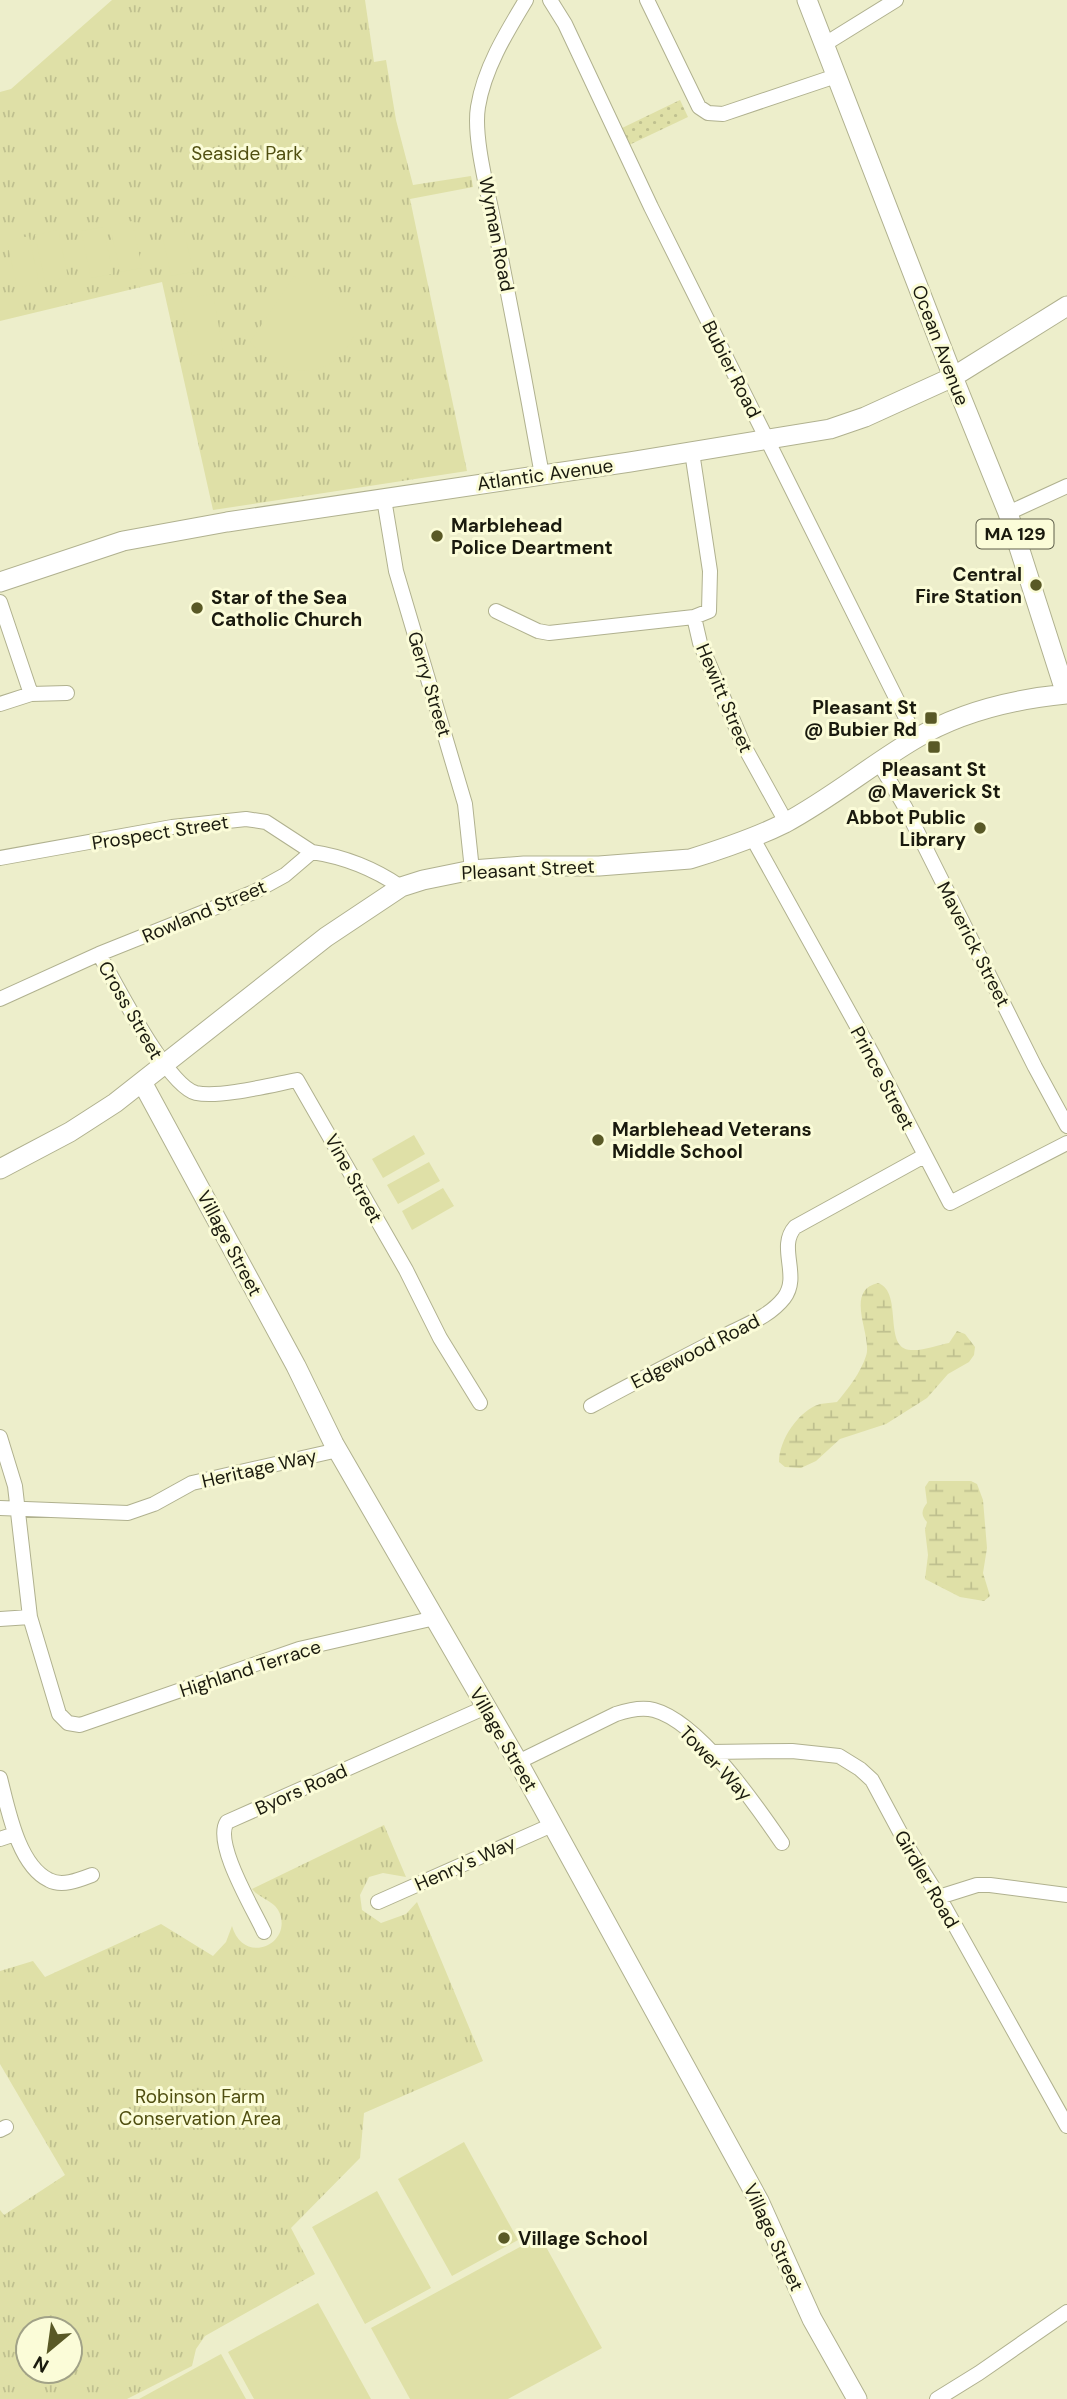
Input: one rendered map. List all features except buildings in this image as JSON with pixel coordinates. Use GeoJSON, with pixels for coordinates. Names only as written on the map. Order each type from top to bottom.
{"type":"FeatureCollection","features":[{"type":"Feature","properties":{"kind":"main road","name":"Ocean Avenue"},"geometry":{"type":"LineString","coordinates":[[807,0],[1008,513],[1067,694]]}},
{"type":"Feature","properties":{"kind":"main road","name":"Atlantic Avenue"},"geometry":{"type":"LineString","coordinates":[[0,582],[123,541],[227,522],[830,429],[897,404],[953,377],[1067,306]]}},
{"type":"Feature","properties":{"kind":"main road","name":"Pleasant Street"},"geometry":{"type":"LineString","coordinates":[[0,1169],[70,1132],[115,1103],[326,937],[401,887],[472,870],[524,866],[599,866],[690,859],[786,822],[916,738],[988,707],[1067,694]]}},
{"type":"Feature","properties":{"kind":"main road","name":"Village Street"},"geometry":{"type":"LineString","coordinates":[[142,1082],[296,1366],[338,1450],[518,1762],[759,2201],[812,2319],[858,2399]]}},
{"type":"Feature","properties":{"kind":"street","name":"Wyman Road"},"geometry":{"type":"LineString","coordinates":[[526,0],[500,45],[478,108],[487,182],[542,475]]}},
{"type":"Feature","properties":{"kind":"street","name":"Bubier Road"},"geometry":{"type":"LineString","coordinates":[[550,0],[565,24],[642,190],[916,738]]}},
{"type":"Feature","properties":{"kind":"street"},"geometry":{"type":"LineString","coordinates":[[647,0],[699,107],[708,113],[723,114],[836,76]]}},
{"type":"Feature","properties":{"kind":"street"},"geometry":{"type":"LineString","coordinates":[[825,44],[896,0]]}},
{"type":"Feature","properties":{"kind":"street","name":"Hewitt Street"},"geometry":{"type":"LineString","coordinates":[[692,452],[710,571],[709,611],[694,617],[700,643],[744,746],[786,822]]}},
{"type":"Feature","properties":{"kind":"street"},"geometry":{"type":"LineString","coordinates":[[1008,513],[1067,486]]}},
{"type":"Feature","properties":{"kind":"street","name":"Gerry Street"},"geometry":{"type":"LineString","coordinates":[[384,499],[396,571],[465,804],[472,870]]}},
{"type":"Feature","properties":{"kind":"street"},"geometry":{"type":"LineString","coordinates":[[0,602],[31,694]]}},
{"type":"Feature","properties":{"kind":"street"},"geometry":{"type":"LineString","coordinates":[[496,611],[538,631],[549,633],[694,617]]}},
{"type":"Feature","properties":{"kind":"street"},"geometry":{"type":"LineString","coordinates":[[0,704],[31,694],[67,693]]}},
{"type":"Feature","properties":{"kind":"street","name":"Maverick Street"},"geometry":{"type":"LineString","coordinates":[[879,763],[905,807],[1034,1067],[1067,1126]]}},
{"type":"Feature","properties":{"kind":"street","name":"Prospect Street"},"geometry":{"type":"LineString","coordinates":[[0,858],[172,827],[246,819],[266,822],[312,852]]}},
{"type":"Feature","properties":{"kind":"street","name":"Prince Street"},"geometry":{"type":"LineString","coordinates":[[752,837],[874,1057],[950,1203],[1067,1143]]}},
{"type":"Feature","properties":{"kind":"street"},"geometry":{"type":"LineString","coordinates":[[312,852],[341,856],[381,873],[401,887]]}},
{"type":"Feature","properties":{"kind":"street","name":"Rowland Street"},"geometry":{"type":"LineString","coordinates":[[0,999],[99,954],[254,892],[285,874],[312,852]]}},
{"type":"Feature","properties":{"kind":"street","name":"Cross Street"},"geometry":{"type":"LineString","coordinates":[[99,954],[164,1065]]}},
{"type":"Feature","properties":{"kind":"street","name":"Vine Street"},"geometry":{"type":"LineString","coordinates":[[164,1065],[188,1090],[199,1093],[297,1080],[405,1270],[440,1338],[480,1403]]}},
{"type":"Feature","properties":{"kind":"street","name":"Edgewood Road"},"geometry":{"type":"LineString","coordinates":[[592,1406],[642,1377],[765,1316],[791,1286],[788,1245],[789,1234],[795,1227],[924,1156]]}},
{"type":"Feature","properties":{"kind":"street"},"geometry":{"type":"LineString","coordinates":[[0,1437],[15,1486],[30,1617],[0,1619]]}},
{"type":"Feature","properties":{"kind":"street","name":"Heritage Way"},"geometry":{"type":"LineString","coordinates":[[0,1508],[128,1513],[153,1504],[192,1483],[338,1450]]}},
{"type":"Feature","properties":{"kind":"street","name":"Highland Terrace"},"geometry":{"type":"LineString","coordinates":[[30,1617],[59,1714],[68,1723],[80,1725],[299,1649],[430,1611]]}},
{"type":"Feature","properties":{"kind":"street","name":"Byors Road"},"geometry":{"type":"LineString","coordinates":[[264,1932],[226,1851],[223,1834],[227,1822],[486,1707]]}},
{"type":"Feature","properties":{"kind":"street","name":"Tower Way"},"geometry":{"type":"LineString","coordinates":[[518,1762],[616,1714],[633,1709],[652,1709],[666,1714],[681,1725],[710,1752],[744,1790],[782,1843]]}},
{"type":"Feature","properties":{"kind":"street","name":"Girdler Road"},"geometry":{"type":"LineString","coordinates":[[710,1752],[816,1753],[839,1756],[872,1780],[1067,2126]]}},
{"type":"Feature","properties":{"kind":"street"},"geometry":{"type":"LineString","coordinates":[[0,1778],[15,1834],[33,1867],[49,1881],[64,1883],[92,1875]]}},
{"type":"Feature","properties":{"kind":"street","name":"Henry's Way"},"geometry":{"type":"LineString","coordinates":[[378,1902],[552,1825]]}},
{"type":"Feature","properties":{"kind":"street"},"geometry":{"type":"LineString","coordinates":[[0,1839],[15,1834]]}},
{"type":"Feature","properties":{"kind":"street"},"geometry":{"type":"LineString","coordinates":[[940,1897],[977,1885],[1067,1895]]}},
{"type":"Feature","properties":{"kind":"street"},"geometry":{"type":"LineString","coordinates":[[937,2399],[1067,2312]]}},
{"type":"Feature","properties":{"kind":"green space","name":"Seaside Park"},"geometry":{"type":"Polygon","coordinates":[[[112,0],[365,0],[374,62],[386,60],[396,120],[413,185],[471,176],[473,187],[410,199],[467,471],[213,510],[162,282],[0,321],[0,92],[11,89],[112,0]]]}},
{"type":"Feature","properties":{"kind":"green space"},"geometry":{"type":"Polygon","coordinates":[[[680,100],[688,117],[629,145],[620,129],[680,100]]]}},
{"type":"Feature","properties":{"kind":"green space"},"geometry":{"type":"Polygon","coordinates":[[[132,221],[142,268],[120,272],[110,226],[132,221]]]}},
{"type":"Feature","properties":{"kind":"green space"},"geometry":{"type":"Polygon","coordinates":[[[183,225],[193,272],[171,276],[161,230],[183,225]]]}},
{"type":"Feature","properties":{"kind":"green space"},"geometry":{"type":"Polygon","coordinates":[[[103,227],[113,274],[91,278],[81,231],[103,227]]]}},
{"type":"Feature","properties":{"kind":"green space"},"geometry":{"type":"Polygon","coordinates":[[[58,230],[68,277],[45,282],[35,235],[58,230]]]}},
{"type":"Feature","properties":{"kind":"green space"},"geometry":{"type":"Polygon","coordinates":[[[29,236],[39,283],[17,288],[7,241],[29,236]]]}},
{"type":"Feature","properties":{"kind":"green space"},"geometry":{"type":"Polygon","coordinates":[[[294,276],[360,318],[353,338],[342,354],[329,364],[314,370],[282,366],[250,342],[294,276]]]}},
{"type":"Feature","properties":{"kind":"green space"},"geometry":{"type":"Polygon","coordinates":[[[213,294],[223,350],[192,356],[181,299],[213,294]]]}},
{"type":"Feature","properties":{"kind":"green space"},"geometry":{"type":"Polygon","coordinates":[[[414,1135],[425,1154],[383,1178],[372,1159],[414,1135]]]}},
{"type":"Feature","properties":{"kind":"green space"},"geometry":{"type":"Polygon","coordinates":[[[429,1162],[440,1181],[398,1204],[387,1185],[429,1162]]]}},
{"type":"Feature","properties":{"kind":"green space"},"geometry":{"type":"Polygon","coordinates":[[[443,1188],[454,1206],[412,1230],[402,1211],[443,1188]]]}},
{"type":"Feature","properties":{"kind":"green space"},"geometry":{"type":"Polygon","coordinates":[[[878,1283],[886,1288],[890,1297],[897,1340],[902,1347],[916,1350],[949,1343],[957,1331],[965,1334],[975,1347],[974,1355],[969,1362],[948,1374],[927,1398],[886,1424],[840,1439],[816,1461],[801,1468],[785,1467],[779,1462],[780,1453],[791,1427],[812,1408],[837,1402],[861,1368],[867,1347],[862,1295],[878,1283]]]}},
{"type":"Feature","properties":{"kind":"green space"},"geometry":{"type":"Polygon","coordinates":[[[929,1481],[971,1481],[977,1484],[983,1500],[987,1548],[983,1573],[990,1596],[984,1601],[960,1597],[925,1579],[928,1555],[925,1530],[927,1522],[923,1513],[927,1503],[925,1487],[929,1481]]]}},
{"type":"Feature","properties":{"kind":"green space","name":"Robinson Farm Conservation Area"},"geometry":{"type":"Polygon","coordinates":[[[384,1825],[406,1877],[383,1873],[369,1877],[360,1895],[362,1910],[381,1923],[406,1914],[417,1902],[483,2061],[364,2113],[360,2158],[291,2228],[315,2274],[205,2336],[196,2349],[192,2366],[127,2399],[0,2399],[0,2210],[4,2215],[65,2175],[0,2064],[0,1971],[33,1961],[45,1977],[161,1924],[213,1956],[226,1942],[232,1926],[238,1938],[246,1945],[264,1947],[279,1935],[282,1925],[275,1906],[252,1889],[384,1825]]]}},
{"type":"Feature","properties":{"kind":"green space"},"geometry":{"type":"Polygon","coordinates":[[[464,2142],[518,2240],[452,2276],[398,2179],[464,2142]]]}},
{"type":"Feature","properties":{"kind":"green space"},"geometry":{"type":"Polygon","coordinates":[[[377,2191],[431,2288],[365,2324],[312,2227],[377,2191]]]}},
{"type":"Feature","properties":{"kind":"green space"},"geometry":{"type":"Polygon","coordinates":[[[540,2236],[602,2348],[508,2399],[410,2399],[371,2328],[540,2236]]]}},
{"type":"Feature","properties":{"kind":"green space"},"geometry":{"type":"Polygon","coordinates":[[[318,2303],[371,2399],[254,2399],[228,2352],[318,2303]]]}},
{"type":"Feature","properties":{"kind":"green space"},"geometry":{"type":"Polygon","coordinates":[[[221,2354],[246,2399],[139,2399],[221,2354]]]}},
{"type":"Feature","properties":{"kind":"place","name":"Marblehead Police Deartment"},"geometry":{"type":"Point","coordinates":[437,536]}},
{"type":"Feature","properties":{"kind":"place","name":"Central Fire Station"},"geometry":{"type":"Point","coordinates":[1036,585]}},
{"type":"Feature","properties":{"kind":"place","name":"Star of the Sea Catholic Church"},"geometry":{"type":"Point","coordinates":[197,608]}},
{"type":"Feature","properties":{"kind":"place","name":"Pleasant St @ Bubier Rd"},"geometry":{"type":"Point","coordinates":[931,718]}},
{"type":"Feature","properties":{"kind":"place","name":"Pleasant St @ Maverick St"},"geometry":{"type":"Point","coordinates":[934,747]}},
{"type":"Feature","properties":{"kind":"place","name":"Abbot Public Library"},"geometry":{"type":"Point","coordinates":[980,828]}},
{"type":"Feature","properties":{"kind":"place","name":"Marblehead Veterans Middle School"},"geometry":{"type":"Point","coordinates":[598,1140]}},
{"type":"Feature","properties":{"kind":"place","name":"Village School"},"geometry":{"type":"Point","coordinates":[504,2238]}}]}
